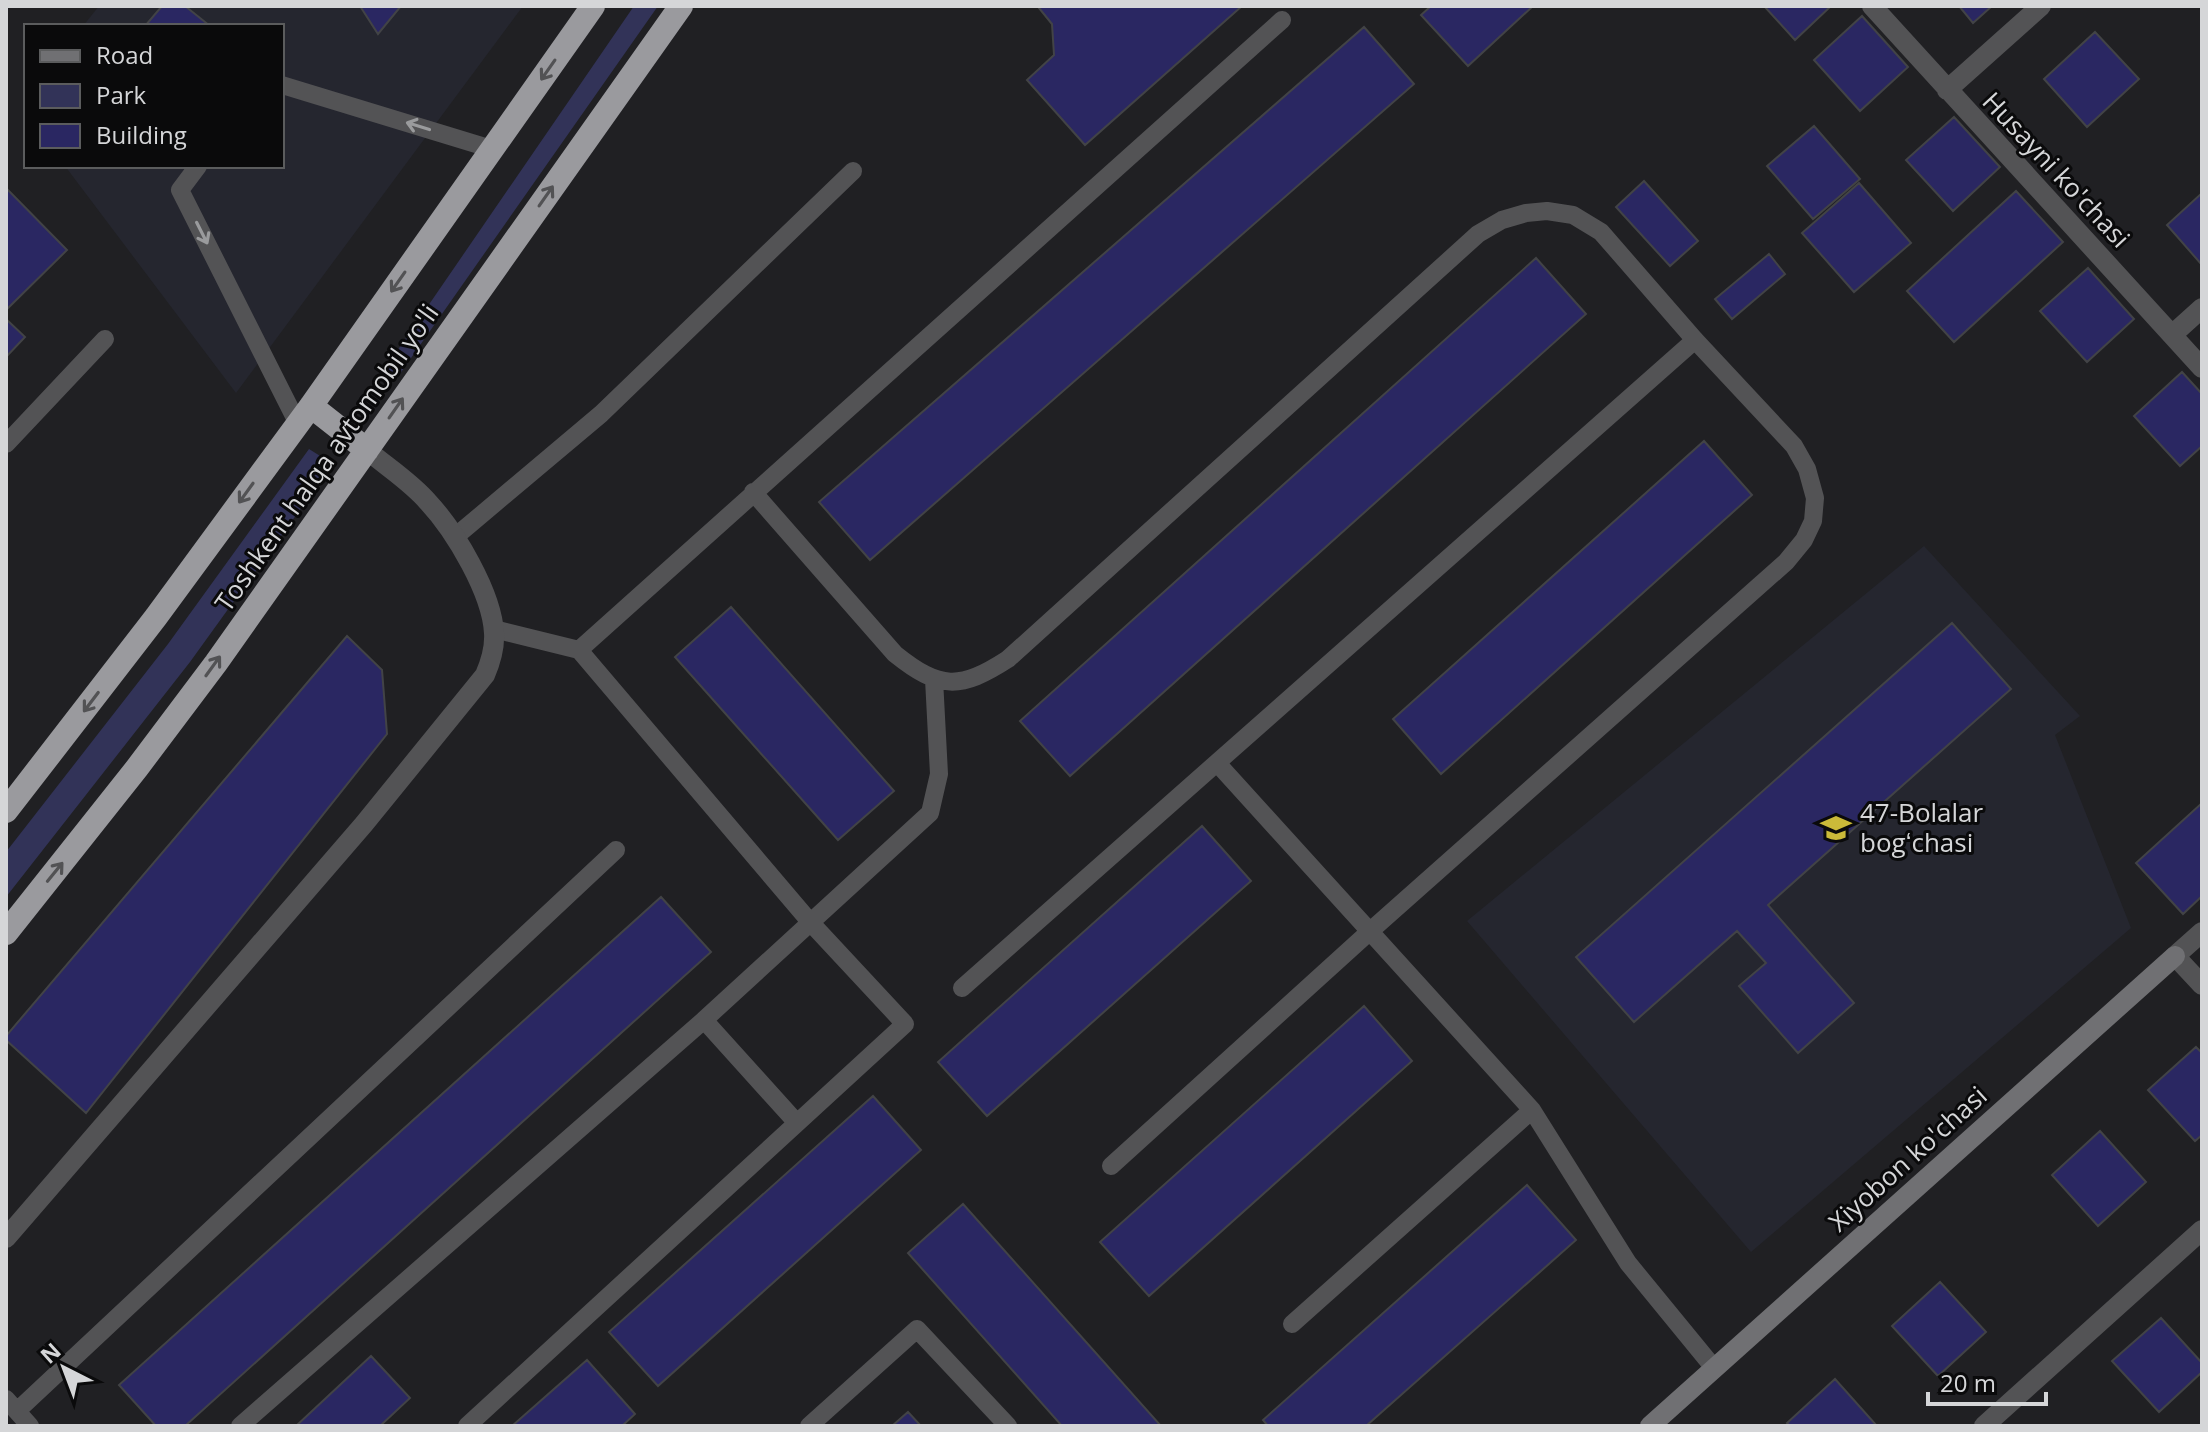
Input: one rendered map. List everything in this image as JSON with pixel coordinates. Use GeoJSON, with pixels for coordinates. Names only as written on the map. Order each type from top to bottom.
{"type":"FeatureCollection","features":[{"type":"Feature","properties":{"kind":"highway","name":"Toshkent halqa avtomobil yo'li"},"geometry":{"type":"LineString","coordinates":[[6,811],[156,617],[304,415],[593,6]]}},
{"type":"Feature","properties":{"kind":"highway","name":"Toshkent halqa avtomobil yo'li"},"geometry":{"type":"LineString","coordinates":[[6,933],[207,675],[681,6]]}},
{"type":"Feature","properties":{"kind":"highway"},"geometry":{"type":"LineString","coordinates":[[304,415],[367,450]]}},
{"type":"Feature","properties":{"kind":"street","name":"Husayni ko'chasi"},"geometry":{"type":"LineString","coordinates":[[1872,6],[2202,368]]}},
{"type":"Feature","properties":{"kind":"street"},"geometry":{"type":"LineString","coordinates":[[1947,90],[2041,6]]}},
{"type":"Feature","properties":{"kind":"street"},"geometry":{"type":"LineString","coordinates":[[2172,335],[2202,308]]}},
{"type":"Feature","properties":{"kind":"street"},"geometry":{"type":"LineString","coordinates":[[6,1238],[364,824],[477,687],[491,660],[494,629],[475,573],[456,536],[426,498],[367,450]]}},
{"type":"Feature","properties":{"kind":"street","name":"Xiyobon ko'chasi"},"geometry":{"type":"LineString","coordinates":[[1650,1426],[2202,932]]}},
{"type":"Feature","properties":{"kind":"street"},"geometry":{"type":"LineString","coordinates":[[2175,956],[2202,985]]}},
{"type":"Feature","properties":{"kind":"street"},"geometry":{"type":"LineString","coordinates":[[1984,1426],[2202,1230]]}},
{"type":"Feature","properties":{"kind":"lane"},"geometry":{"type":"LineString","coordinates":[[579,650],[1282,20]]}},
{"type":"Feature","properties":{"kind":"lane"},"geometry":{"type":"LineString","coordinates":[[284,86],[492,149]]}},
{"type":"Feature","properties":{"kind":"lane"},"geometry":{"type":"LineString","coordinates":[[196,168],[180,190],[304,415]]}},
{"type":"Feature","properties":{"kind":"lane"},"geometry":{"type":"LineString","coordinates":[[456,536],[601,414],[853,171]]}},
{"type":"Feature","properties":{"kind":"lane"},"geometry":{"type":"LineString","coordinates":[[753,492],[895,654],[934,679],[958,683],[982,676],[1008,659],[1478,234],[1502,220],[1547,211],[1573,215],[1601,232],[1695,340],[1794,446],[1807,469],[1815,498],[1813,521],[1804,540],[1786,562],[1111,1166]]}},
{"type":"Feature","properties":{"kind":"lane"},"geometry":{"type":"LineString","coordinates":[[6,444],[105,339]]}},
{"type":"Feature","properties":{"kind":"lane"},"geometry":{"type":"LineString","coordinates":[[962,988],[1695,340]]}},
{"type":"Feature","properties":{"kind":"lane"},"geometry":{"type":"LineString","coordinates":[[467,1426],[905,1024],[811,923],[579,650],[494,629]]}},
{"type":"Feature","properties":{"kind":"lane"},"geometry":{"type":"LineString","coordinates":[[240,1426],[704,1020],[930,813],[939,774],[934,679]]}},
{"type":"Feature","properties":{"kind":"lane"},"geometry":{"type":"LineString","coordinates":[[1217,763],[1368,933],[1532,1110],[1628,1263],[1714,1368]]}},
{"type":"Feature","properties":{"kind":"lane"},"geometry":{"type":"LineString","coordinates":[[30,1426],[11,1405],[616,850]]}},
{"type":"Feature","properties":{"kind":"lane"},"geometry":{"type":"LineString","coordinates":[[704,1020],[797,1123]]}},
{"type":"Feature","properties":{"kind":"lane"},"geometry":{"type":"LineString","coordinates":[[1292,1324],[1532,1110]]}},
{"type":"Feature","properties":{"kind":"lane"},"geometry":{"type":"LineString","coordinates":[[809,1426],[917,1329],[1008,1426]]}},
{"type":"Feature","properties":{"kind":"shaded area"},"geometry":{"type":"Polygon","coordinates":[[[99,6],[523,6],[236,393],[67,168],[284,168],[284,24],[85,24],[99,6]]]}},
{"type":"Feature","properties":{"kind":"shaded area","name":"47-Bolalar bogʻchasi"},"geometry":{"type":"Polygon","coordinates":[[[1924,546],[2080,716],[2055,735],[2131,928],[1751,1252],[1467,921],[1924,546]]]}},
{"type":"Feature","properties":{"kind":"green space"},"geometry":{"type":"Polygon","coordinates":[[[634,6],[658,6],[397,378],[384,370],[634,6]]]}},
{"type":"Feature","properties":{"kind":"green space"},"geometry":{"type":"Polygon","coordinates":[[[309,449],[333,464],[190,662],[6,897],[6,852],[168,644],[309,449]]]}},
{"type":"Feature","properties":{"kind":"building"},"geometry":{"type":"Polygon","coordinates":[[[162,6],[185,6],[208,24],[147,24],[162,6]]]}},
{"type":"Feature","properties":{"kind":"building"},"geometry":{"type":"Polygon","coordinates":[[[360,6],[401,6],[378,34],[360,6]]]}},
{"type":"Feature","properties":{"kind":"building"},"geometry":{"type":"Polygon","coordinates":[[[1242,6],[1085,145],[1027,80],[1054,55],[1052,24],[1039,8],[1242,6]]]}},
{"type":"Feature","properties":{"kind":"building"},"geometry":{"type":"Polygon","coordinates":[[[1431,6],[1533,6],[1468,66],[1421,15],[1431,6]]]}},
{"type":"Feature","properties":{"kind":"building"},"geometry":{"type":"Polygon","coordinates":[[[1764,6],[1831,6],[1795,40],[1764,6]]]}},
{"type":"Feature","properties":{"kind":"building"},"geometry":{"type":"Polygon","coordinates":[[[1959,6],[1992,6],[1973,23],[1959,6]]]}},
{"type":"Feature","properties":{"kind":"building"},"geometry":{"type":"Polygon","coordinates":[[[1862,16],[1908,67],[1860,111],[1814,60],[1862,16]]]}},
{"type":"Feature","properties":{"kind":"building"},"geometry":{"type":"Polygon","coordinates":[[[1364,27],[1414,84],[870,560],[819,502],[1364,27]]]}},
{"type":"Feature","properties":{"kind":"building"},"geometry":{"type":"Polygon","coordinates":[[[2095,32],[2139,79],[2087,127],[2044,79],[2095,32]]]}},
{"type":"Feature","properties":{"kind":"building"},"geometry":{"type":"Polygon","coordinates":[[[1954,117],[2000,167],[1953,211],[1906,160],[1954,117]]]}},
{"type":"Feature","properties":{"kind":"building"},"geometry":{"type":"Polygon","coordinates":[[[1814,126],[1860,179],[1813,219],[1767,166],[1814,126]]]}},
{"type":"Feature","properties":{"kind":"building"},"geometry":{"type":"Polygon","coordinates":[[[1644,181],[1698,241],[1670,266],[1616,207],[1644,181]]]}},
{"type":"Feature","properties":{"kind":"building"},"geometry":{"type":"Polygon","coordinates":[[[1859,183],[1911,243],[1854,292],[1802,233],[1859,183]]]}},
{"type":"Feature","properties":{"kind":"building"},"geometry":{"type":"Polygon","coordinates":[[[6,188],[67,250],[6,310],[6,188]]]}},
{"type":"Feature","properties":{"kind":"building"},"geometry":{"type":"Polygon","coordinates":[[[2016,191],[2063,242],[1954,342],[1907,291],[2016,191]]]}},
{"type":"Feature","properties":{"kind":"building"},"geometry":{"type":"Polygon","coordinates":[[[2202,193],[2202,265],[2167,225],[2202,193]]]}},
{"type":"Feature","properties":{"kind":"building"},"geometry":{"type":"Polygon","coordinates":[[[1769,254],[1785,274],[1732,319],[1715,299],[1769,254]]]}},
{"type":"Feature","properties":{"kind":"building"},"geometry":{"type":"Polygon","coordinates":[[[1536,258],[1586,314],[1070,776],[1020,721],[1536,258]]]}},
{"type":"Feature","properties":{"kind":"building"},"geometry":{"type":"Polygon","coordinates":[[[2088,268],[2134,319],[2087,362],[2040,311],[2088,268]]]}},
{"type":"Feature","properties":{"kind":"building"},"geometry":{"type":"Polygon","coordinates":[[[6,319],[25,337],[6,357],[6,319]]]}},
{"type":"Feature","properties":{"kind":"building"},"geometry":{"type":"Polygon","coordinates":[[[2182,372],[2202,394],[2202,446],[2180,466],[2134,416],[2182,372]]]}},
{"type":"Feature","properties":{"kind":"building"},"geometry":{"type":"Polygon","coordinates":[[[1704,441],[1752,495],[1441,774],[1393,719],[1704,441]]]}},
{"type":"Feature","properties":{"kind":"building"},"geometry":{"type":"Polygon","coordinates":[[[731,607],[894,791],[838,840],[675,657],[731,607]]]}},
{"type":"Feature","properties":{"kind":"building"},"geometry":{"type":"Polygon","coordinates":[[[1952,623],[2011,689],[1768,905],[1854,1003],[1798,1053],[1739,986],[1766,963],[1737,931],[1634,1022],[1576,957],[1952,623]]]}},
{"type":"Feature","properties":{"kind":"building"},"geometry":{"type":"Polygon","coordinates":[[[347,636],[382,670],[387,734],[86,1113],[6,1040],[6,1036],[347,636]]]}},
{"type":"Feature","properties":{"kind":"building"},"geometry":{"type":"Polygon","coordinates":[[[2202,803],[2202,896],[2183,914],[2136,863],[2202,803]]]}},
{"type":"Feature","properties":{"kind":"building"},"geometry":{"type":"Polygon","coordinates":[[[1202,826],[1251,881],[987,1116],[938,1062],[1202,826]]]}},
{"type":"Feature","properties":{"kind":"building"},"geometry":{"type":"Polygon","coordinates":[[[661,897],[711,952],[185,1426],[156,1426],[119,1385],[661,897]]]}},
{"type":"Feature","properties":{"kind":"building"},"geometry":{"type":"Polygon","coordinates":[[[1364,1006],[1412,1061],[1149,1296],[1100,1242],[1364,1006]]]}},
{"type":"Feature","properties":{"kind":"building"},"geometry":{"type":"Polygon","coordinates":[[[2196,1047],[2202,1053],[2202,1135],[2195,1141],[2148,1090],[2196,1047]]]}},
{"type":"Feature","properties":{"kind":"building"},"geometry":{"type":"Polygon","coordinates":[[[873,1096],[921,1150],[658,1386],[609,1332],[873,1096]]]}},
{"type":"Feature","properties":{"kind":"building"},"geometry":{"type":"Polygon","coordinates":[[[2100,1131],[2146,1182],[2098,1226],[2052,1175],[2100,1131]]]}},
{"type":"Feature","properties":{"kind":"building"},"geometry":{"type":"Polygon","coordinates":[[[1527,1185],[1576,1240],[1366,1426],[1268,1426],[1263,1420],[1527,1185]]]}},
{"type":"Feature","properties":{"kind":"building"},"geometry":{"type":"Polygon","coordinates":[[[963,1204],[1161,1426],[1062,1426],[908,1253],[963,1204]]]}},
{"type":"Feature","properties":{"kind":"building"},"geometry":{"type":"Polygon","coordinates":[[[1940,1282],[1986,1332],[1938,1376],[1892,1326],[1940,1282]]]}},
{"type":"Feature","properties":{"kind":"building"},"geometry":{"type":"Polygon","coordinates":[[[2161,1318],[2202,1363],[2202,1372],[2159,1412],[2112,1361],[2161,1318]]]}},
{"type":"Feature","properties":{"kind":"building"},"geometry":{"type":"Polygon","coordinates":[[[371,1356],[410,1398],[380,1426],[296,1426],[371,1356]]]}},
{"type":"Feature","properties":{"kind":"building"},"geometry":{"type":"Polygon","coordinates":[[[587,1360],[635,1414],[622,1426],[512,1426],[587,1360]]]}},
{"type":"Feature","properties":{"kind":"building"},"geometry":{"type":"Polygon","coordinates":[[[1835,1379],[1877,1426],[1790,1426],[1787,1423],[1835,1379]]]}},
{"type":"Feature","properties":{"kind":"building"},"geometry":{"type":"Polygon","coordinates":[[[908,1412],[921,1426],[892,1426],[908,1412]]]}},
{"type":"Feature","properties":{"kind":"place","name":"47-Bolalar bogʻchasi"},"geometry":{"type":"Point","coordinates":[1836,828]}}]}
